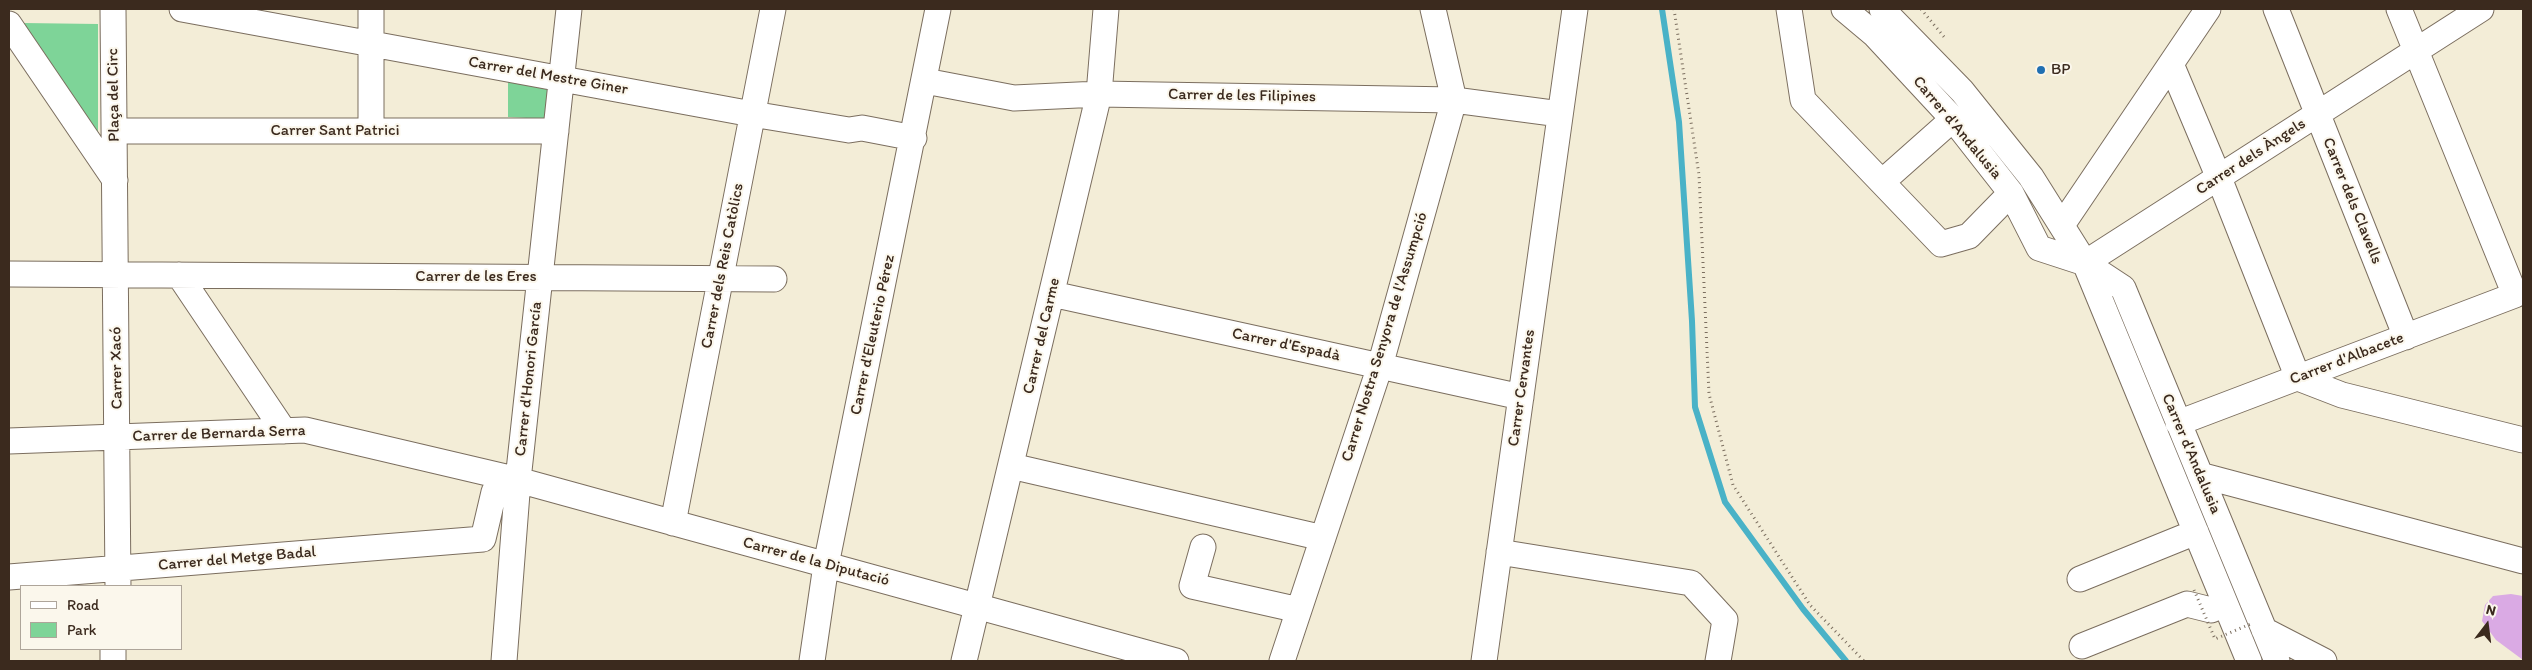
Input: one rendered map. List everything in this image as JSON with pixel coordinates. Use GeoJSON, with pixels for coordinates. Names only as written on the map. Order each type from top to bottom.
{"type":"FeatureCollection","features":[{"type":"Feature","properties":{"kind":"street","name":"Plaça del Circ"},"geometry":{"type":"LineString","coordinates":[[113,9],[115,180]]}},
{"type":"Feature","properties":{"kind":"street","name":"Carrer del Mestre Giner"},"geometry":{"type":"LineString","coordinates":[[182,9],[752,114],[849,130],[862,128],[914,138]]}},
{"type":"Feature","properties":{"kind":"street"},"geometry":{"type":"LineString","coordinates":[[371,9],[371,131]]}},
{"type":"Feature","properties":{"kind":"street","name":"Carrer d'Honori García"},"geometry":{"type":"LineString","coordinates":[[504,661],[518,480],[569,9]]}},
{"type":"Feature","properties":{"kind":"street","name":"Carrer dels Reis Catòlics"},"geometry":{"type":"LineString","coordinates":[[673,523],[773,9]]}},
{"type":"Feature","properties":{"kind":"street","name":"Carrer d'Eleuterio Pérez"},"geometry":{"type":"LineString","coordinates":[[812,661],[826,565],[914,138],[938,9]]}},
{"type":"Feature","properties":{"kind":"street","name":"Carrer del Carme"},"geometry":{"type":"LineString","coordinates":[[964,661],[1099,94],[1106,9]]}},
{"type":"Feature","properties":{"kind":"street","name":"Carrer Nostra Senyora de l'Assumpció"},"geometry":{"type":"LineString","coordinates":[[1282,661],[1380,366],[1454,100],[1433,9]]}},
{"type":"Feature","properties":{"kind":"street","name":"Carrer Cervantes"},"geometry":{"type":"LineString","coordinates":[[1484,661],[1575,9]]}},
{"type":"Feature","properties":{"kind":"street"},"geometry":{"type":"LineString","coordinates":[[1789,9],[1802,100],[1941,244],[1969,236],[2011,193]]}},
{"type":"Feature","properties":{"kind":"street","name":"Carrer d'Andalusia"},"geometry":{"type":"LineString","coordinates":[[1844,9],[1875,35],[1953,119],[2011,193],[2039,248],[2085,263],[2123,288],[2200,475],[2259,626],[2277,661]]}},
{"type":"Feature","properties":{"kind":"street","name":"Carrer d'Andalusia"},"geometry":{"type":"LineString","coordinates":[[1882,9],[1962,91],[2031,177],[2085,263],[2225,604],[2242,659]]}},
{"type":"Feature","properties":{"kind":"street"},"geometry":{"type":"LineString","coordinates":[[2062,225],[2208,9]]}},
{"type":"Feature","properties":{"kind":"street","name":"Carrer dels Clavells"},"geometry":{"type":"LineString","coordinates":[[2276,9],[2406,336]]}},
{"type":"Feature","properties":{"kind":"street"},"geometry":{"type":"LineString","coordinates":[[2399,9],[2416,52]]}},
{"type":"Feature","properties":{"kind":"street","name":"Carrer dels Àngels"},"geometry":{"type":"LineString","coordinates":[[2085,263],[2481,9]]}},
{"type":"Feature","properties":{"kind":"street"},"geometry":{"type":"LineString","coordinates":[[9,24],[115,180]]}},
{"type":"Feature","properties":{"kind":"street","name":"Carrer d'Albacete"},"geometry":{"type":"LineString","coordinates":[[2178,423],[2515,295],[2416,52]]}},
{"type":"Feature","properties":{"kind":"street"},"geometry":{"type":"LineString","coordinates":[[2170,64],[2219,178],[2298,378],[2342,395],[2523,440]]}},
{"type":"Feature","properties":{"kind":"street","name":"Carrer de les Filipines"},"geometry":{"type":"LineString","coordinates":[[925,81],[1014,98],[1099,94],[1454,100],[1560,114]]}},
{"type":"Feature","properties":{"kind":"street"},"geometry":{"type":"LineString","coordinates":[[1882,182],[1953,119]]}},
{"type":"Feature","properties":{"kind":"street","name":"Carrer Sant Patrici"},"geometry":{"type":"LineString","coordinates":[[115,131],[556,131]]}},
{"type":"Feature","properties":{"kind":"street","name":"Carrer Xacó"},"geometry":{"type":"LineString","coordinates":[[115,180],[118,577]]}},
{"type":"Feature","properties":{"kind":"street","name":"Carrer de les Eres"},"geometry":{"type":"LineString","coordinates":[[9,274],[774,279]]}},
{"type":"Feature","properties":{"kind":"street"},"geometry":{"type":"LineString","coordinates":[[179,275],[284,431]]}},
{"type":"Feature","properties":{"kind":"street","name":"Carrer d'Espadà"},"geometry":{"type":"LineString","coordinates":[[1052,294],[1521,397]]}},
{"type":"Feature","properties":{"kind":"street","name":"Carrer de Bernarda Serra"},"geometry":{"type":"LineString","coordinates":[[9,441],[305,430],[456,465]]}},
{"type":"Feature","properties":{"kind":"street","name":"Carrer de la Diputació"},"geometry":{"type":"LineString","coordinates":[[456,465],[518,480],[1176,661]]}},
{"type":"Feature","properties":{"kind":"street"},"geometry":{"type":"LineString","coordinates":[[1011,466],[1322,538]]}},
{"type":"Feature","properties":{"kind":"street"},"geometry":{"type":"LineString","coordinates":[[2200,475],[2523,561]]}},
{"type":"Feature","properties":{"kind":"street","name":"Carrer del Metge Badal"},"geometry":{"type":"LineString","coordinates":[[9,577],[118,577],[483,539],[494,492],[518,480]]}},
{"type":"Feature","properties":{"kind":"street"},"geometry":{"type":"LineString","coordinates":[[2080,579],[2196,532]]}},
{"type":"Feature","properties":{"kind":"street"},"geometry":{"type":"LineString","coordinates":[[1203,547],[1192,586],[1299,610]]}},
{"type":"Feature","properties":{"kind":"street"},"geometry":{"type":"LineString","coordinates":[[1499,552],[1690,583],[1725,620],[1718,661]]}},
{"type":"Feature","properties":{"kind":"street"},"geometry":{"type":"LineString","coordinates":[[2082,646],[2187,604],[2211,610],[2225,604]]}},
{"type":"Feature","properties":{"kind":"street"},"geometry":{"type":"LineString","coordinates":[[2259,626],[2324,661]]}},
{"type":"Feature","properties":{"kind":"path"},"geometry":{"type":"LineString","coordinates":[[1674,9],[1699,175],[1709,394],[1733,485],[1810,604],[1864,661]]}},
{"type":"Feature","properties":{"kind":"path"},"geometry":{"type":"LineString","coordinates":[[2194,590],[2215,639],[2259,626]]}},
{"type":"Feature","properties":{"kind":"green space"},"geometry":{"type":"Polygon","coordinates":[[[23,23],[98,24],[98,135],[23,23]]]}},
{"type":"Feature","properties":{"kind":"green space"},"geometry":{"type":"Polygon","coordinates":[[[508,76],[548,84],[545,119],[508,117],[508,76]]]}},
{"type":"Feature","properties":{"kind":"building"},"geometry":{"type":"Polygon","coordinates":[[[2511,594],[2523,596],[2523,660],[2496,640],[2482,621],[2485,605],[2493,596],[2511,594]]]}},
{"type":"Feature","properties":{"kind":"waterway"},"geometry":{"type":"LineString","coordinates":[[1662,9],[1679,122],[1692,321],[1695,407],[1725,502],[1803,609],[1846,661]]}},
{"type":"Feature","properties":{"kind":"place","name":"BP"},"geometry":{"type":"Point","coordinates":[2041,70]}}]}
